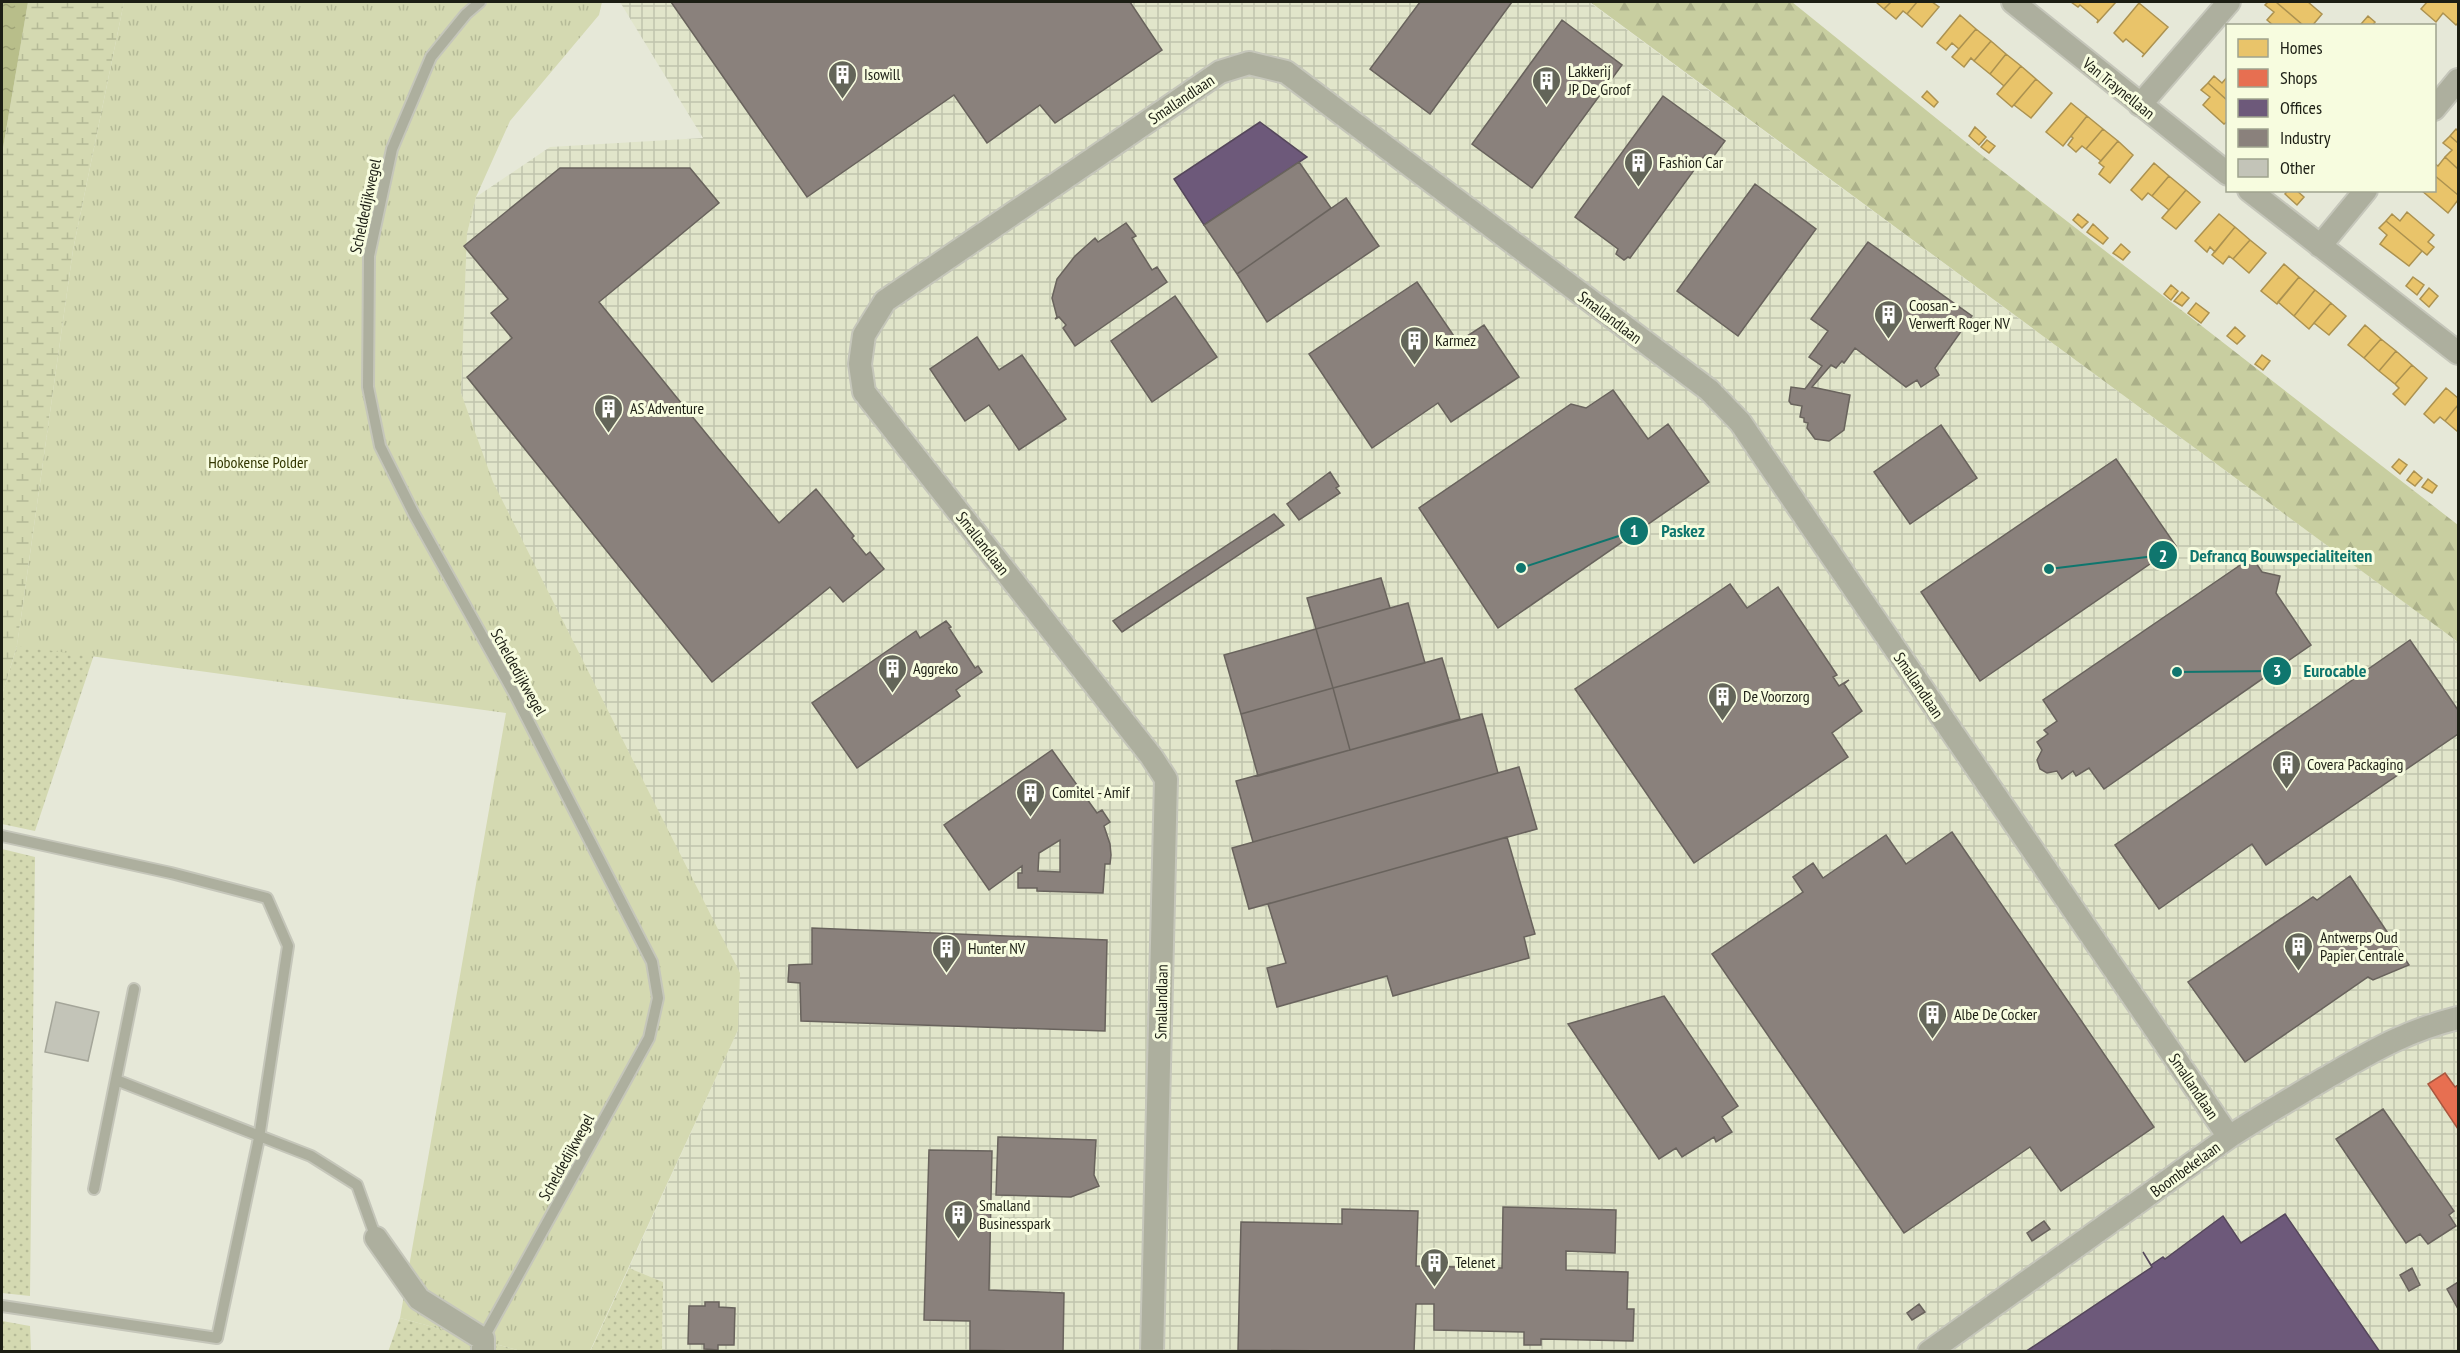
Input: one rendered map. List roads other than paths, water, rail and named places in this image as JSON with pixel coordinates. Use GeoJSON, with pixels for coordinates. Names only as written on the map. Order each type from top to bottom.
{"type":"FeatureCollection","features":[{"type":"Feature","properties":{"kind":"street","name":"Van Traynellaan"},"geometry":{"type":"LineString","coordinates":[[2013,2],[2226,172]]}},
{"type":"Feature","properties":{"kind":"street"},"geometry":{"type":"LineString","coordinates":[[2140,105],[2229,2]]}},
{"type":"Feature","properties":{"kind":"street","name":"Smallandlaan"},"geometry":{"type":"LineString","coordinates":[[1152,1352],[1166,779],[1151,756],[864,392],[860,364],[864,334],[885,301],[1220,72],[1249,63],[1286,72],[1709,390],[1740,422],[2229,1137]]}},
{"type":"Feature","properties":{"kind":"street"},"geometry":{"type":"LineString","coordinates":[[2436,107],[2458,80]]}},
{"type":"Feature","properties":{"kind":"street"},"geometry":{"type":"LineString","coordinates":[[2252,192],[2458,353]]}},
{"type":"Feature","properties":{"kind":"street"},"geometry":{"type":"LineString","coordinates":[[2320,246],[2364,192]]}},
{"type":"Feature","properties":{"kind":"street","name":"Boombekelaan"},"geometry":{"type":"LineString","coordinates":[[1929,1352],[2229,1137],[2387,1043],[2425,1026],[2458,1018]]}},
{"type":"Feature","properties":{"kind":"street"},"geometry":{"type":"LineString","coordinates":[[376,1238],[419,1299],[483,1345]]}},
{"type":"Feature","properties":{"kind":"lane","name":"Scheldedijkwegel"},"geometry":{"type":"LineString","coordinates":[[480,2],[466,15],[431,57],[392,149],[369,256],[368,387],[380,446],[414,514],[514,693],[647,952],[652,962],[658,998],[649,1038],[483,1345]]}},
{"type":"Feature","properties":{"kind":"lane"},"geometry":{"type":"LineString","coordinates":[[2,836],[171,873],[267,898],[288,946],[259,1138],[217,1338],[2,1306]]}},
{"type":"Feature","properties":{"kind":"lane"},"geometry":{"type":"LineString","coordinates":[[94,1189],[134,989]]}},
{"type":"Feature","properties":{"kind":"lane"},"geometry":{"type":"LineString","coordinates":[[116,1080],[259,1138],[311,1156],[357,1185],[376,1238]]}},
{"type":"Feature","properties":{"kind":"water"},"geometry":{"type":"Polygon","coordinates":[[[2,2],[28,2],[2,154],[2,2]]]}},
{"type":"Feature","properties":{"kind":"place","name":"Isowill"},"geometry":{"type":"Point","coordinates":[843,100]}},
{"type":"Feature","properties":{"kind":"place","name":"Lakkerij JP De Groof"},"geometry":{"type":"Point","coordinates":[1547,106]}},
{"type":"Feature","properties":{"kind":"place","name":"Fashion Car"},"geometry":{"type":"Point","coordinates":[1638,188]}},
{"type":"Feature","properties":{"kind":"place","name":"Coosan - Verwerft Roger NV"},"geometry":{"type":"Point","coordinates":[1888,340]}},
{"type":"Feature","properties":{"kind":"place","name":"Karmez"},"geometry":{"type":"Point","coordinates":[1414,366]}},
{"type":"Feature","properties":{"kind":"place","name":"AS Adventure"},"geometry":{"type":"Point","coordinates":[609,434]}},
{"type":"Feature","properties":{"kind":"place","name":"Paskez"},"geometry":{"type":"Point","coordinates":[1521,568]}},
{"type":"Feature","properties":{"kind":"place","name":"Defrancq Bouwspecialiteiten"},"geometry":{"type":"Point","coordinates":[2049,569]}},
{"type":"Feature","properties":{"kind":"place","name":"Eurocable"},"geometry":{"type":"Point","coordinates":[2177,672]}},
{"type":"Feature","properties":{"kind":"place","name":"Aggreko"},"geometry":{"type":"Point","coordinates":[892,694]}},
{"type":"Feature","properties":{"kind":"place","name":"De Voorzorg"},"geometry":{"type":"Point","coordinates":[1722,722]}},
{"type":"Feature","properties":{"kind":"place","name":"Covera Packaging"},"geometry":{"type":"Point","coordinates":[2286,790]}},
{"type":"Feature","properties":{"kind":"place","name":"Comitel - Amif"},"geometry":{"type":"Point","coordinates":[1031,818]}},
{"type":"Feature","properties":{"kind":"place","name":"Antwerps Oud Papier Centrale"},"geometry":{"type":"Point","coordinates":[2299,972]}},
{"type":"Feature","properties":{"kind":"place","name":"Hunter NV"},"geometry":{"type":"Point","coordinates":[947,974]}},
{"type":"Feature","properties":{"kind":"place","name":"Albe De Cocker"},"geometry":{"type":"Point","coordinates":[1933,1040]}},
{"type":"Feature","properties":{"kind":"place","name":"Smalland Businesspark"},"geometry":{"type":"Point","coordinates":[958,1240]}},
{"type":"Feature","properties":{"kind":"place","name":"Telenet"},"geometry":{"type":"Point","coordinates":[1434,1288]}},
{"type":"Feature","properties":{"kind":"park label","name":"Hobokense Polder"},"geometry":{"type":"Point","coordinates":[258,462]}}]}
